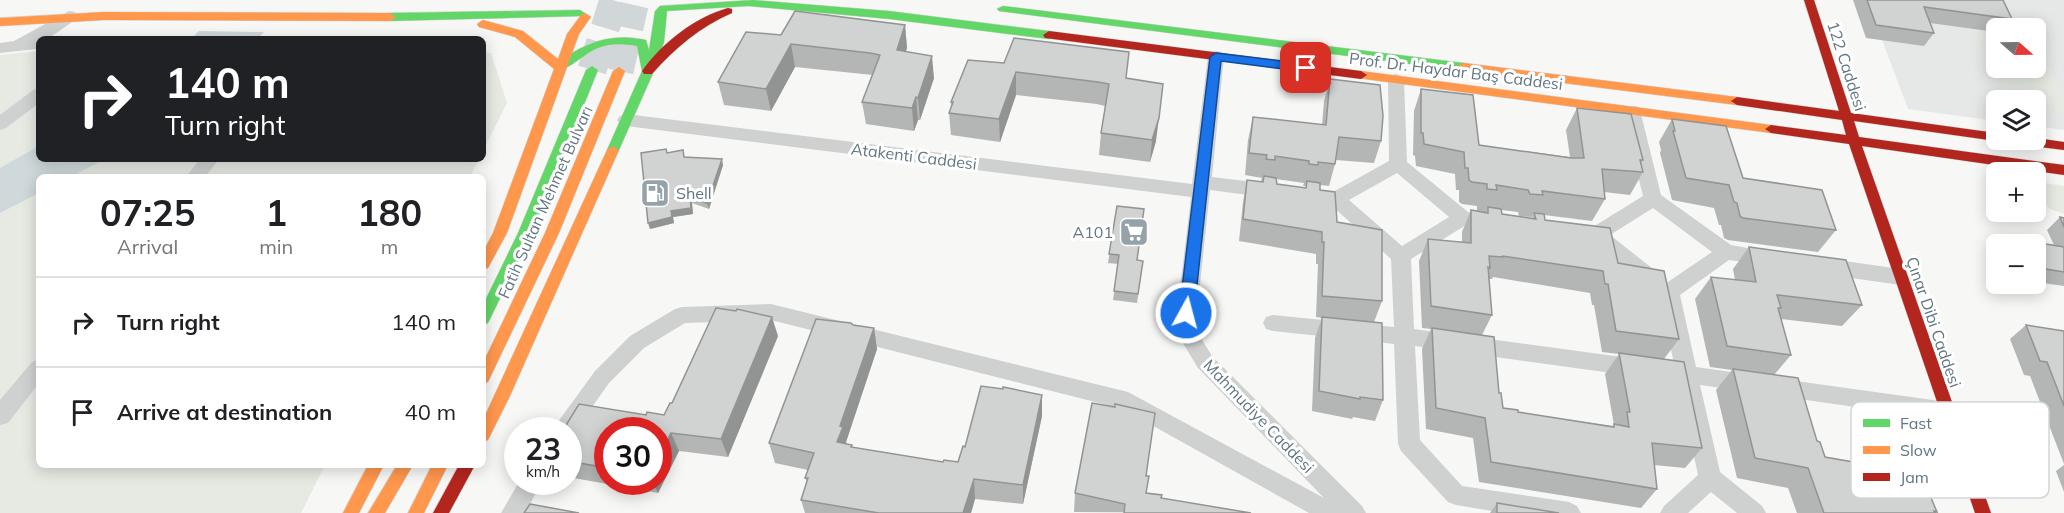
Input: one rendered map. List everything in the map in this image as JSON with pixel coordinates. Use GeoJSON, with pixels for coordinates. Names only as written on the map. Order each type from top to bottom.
{"type":"FeatureCollection","features":[{"type":"Feature","properties":{"kind":"main road"},"geometry":{"type":"LineString","coordinates":[[575,0],[587,17]]}},
{"type":"Feature","properties":{"kind":"main road","name":"122 Caddesi"},"geometry":{"type":"LineString","coordinates":[[1809,0],[1854,142]]}},
{"type":"Feature","properties":{"kind":"main road"},"geometry":{"type":"LineString","coordinates":[[648,71],[671,44],[690,28],[710,17],[748,3]]}},
{"type":"Feature","properties":{"kind":"main road","name":"Prof. Dr. Haydar Baş Caddesi"},"geometry":{"type":"LineString","coordinates":[[666,6],[748,3],[889,15],[1631,110],[2064,170]]}},
{"type":"Feature","properties":{"kind":"main road"},"geometry":{"type":"LineString","coordinates":[[648,18],[666,6]]}},
{"type":"Feature","properties":{"kind":"main road"},"geometry":{"type":"LineString","coordinates":[[486,429],[503,396],[648,71],[658,42],[666,6]]}},
{"type":"Feature","properties":{"kind":"main road","name":"Prof. Dr. Haydar Baş Caddesi"},"geometry":{"type":"LineString","coordinates":[[986,7],[1216,34],[1846,115],[1986,136]]}},
{"type":"Feature","properties":{"kind":"main road"},"geometry":{"type":"LineString","coordinates":[[0,22],[69,16],[132,14],[277,17],[587,17]]}},
{"type":"Feature","properties":{"kind":"main road"},"geometry":{"type":"LineString","coordinates":[[448,17],[497,26],[519,34],[560,67]]}},
{"type":"Feature","properties":{"kind":"main road"},"geometry":{"type":"LineString","coordinates":[[486,259],[500,233],[573,34],[587,17]]}},
{"type":"Feature","properties":{"kind":"main road"},"geometry":{"type":"LineString","coordinates":[[560,67],[587,47],[608,39],[621,38],[642,43],[648,71]]}},
{"type":"Feature","properties":{"kind":"main road","name":"Fatih Sultan Mehmet Bulvarı"},"geometry":{"type":"LineString","coordinates":[[486,313],[525,233],[591,70]]}},
{"type":"Feature","properties":{"kind":"main road","name":"Fatih Sultan Mehmet Bulvarı"},"geometry":{"type":"LineString","coordinates":[[486,372],[552,233],[620,71]]}},
{"type":"Feature","properties":{"kind":"main road","name":"Çınar Dibi Caddesi"},"geometry":{"type":"LineString","coordinates":[[1854,142],[1944,402]]}},
{"type":"Feature","properties":{"kind":"main road"},"geometry":{"type":"LineString","coordinates":[[2046,144],[2064,146]]}},
{"type":"Feature","properties":{"kind":"main road"},"geometry":{"type":"LineString","coordinates":[[351,513],[374,468]]}},
{"type":"Feature","properties":{"kind":"main road"},"geometry":{"type":"LineString","coordinates":[[376,513],[403,468]]}},
{"type":"Feature","properties":{"kind":"main road"},"geometry":{"type":"LineString","coordinates":[[416,513],[438,468]]}},
{"type":"Feature","properties":{"kind":"main road"},"geometry":{"type":"LineString","coordinates":[[441,513],[465,468]]}},
{"type":"Feature","properties":{"kind":"main road","name":"Çınar Dibi Caddesi"},"geometry":{"type":"LineString","coordinates":[[1978,498],[1983,513]]}},
{"type":"Feature","properties":{"kind":"street"},"geometry":{"type":"LineString","coordinates":[[38,36],[69,16]]}},
{"type":"Feature","properties":{"kind":"street"},"geometry":{"type":"LineString","coordinates":[[18,46],[36,37]]}},
{"type":"Feature","properties":{"kind":"street"},"geometry":{"type":"LineString","coordinates":[[0,48],[36,44]]}},
{"type":"Feature","properties":{"kind":"street","name":"Mahmudiye Caddesi"},"geometry":{"type":"LineString","coordinates":[[1216,57],[1186,313],[1191,340],[1205,362],[1354,513]]}},
{"type":"Feature","properties":{"kind":"street"},"geometry":{"type":"LineString","coordinates":[[1396,80],[1398,164],[1463,218],[1508,224]]}},
{"type":"Feature","properties":{"kind":"street"},"geometry":{"type":"LineString","coordinates":[[0,124],[36,96]]}},
{"type":"Feature","properties":{"kind":"street"},"geometry":{"type":"LineString","coordinates":[[1631,110],[1653,199],[1726,252],[1784,261]]}},
{"type":"Feature","properties":{"kind":"street","name":"Atakenti Caddesi"},"geometry":{"type":"LineString","coordinates":[[627,120],[1201,187],[1336,199]]}},
{"type":"Feature","properties":{"kind":"street"},"geometry":{"type":"LineString","coordinates":[[198,174],[208,162]]}},
{"type":"Feature","properties":{"kind":"street"},"geometry":{"type":"LineString","coordinates":[[1398,164],[1336,199],[1401,256],[1409,444],[1456,495],[1569,513]]}},
{"type":"Feature","properties":{"kind":"street"},"geometry":{"type":"LineString","coordinates":[[1596,235],[1653,199]]}},
{"type":"Feature","properties":{"kind":"street"},"geometry":{"type":"LineString","coordinates":[[1401,256],[1463,218]]}},
{"type":"Feature","properties":{"kind":"street"},"geometry":{"type":"LineString","coordinates":[[1563,231],[1596,235],[1669,292],[1710,478],[1754,513]]}},
{"type":"Feature","properties":{"kind":"street"},"geometry":{"type":"LineString","coordinates":[[1669,292],[1726,252]]}},
{"type":"Feature","properties":{"kind":"street"},"geometry":{"type":"LineString","coordinates":[[1808,264],[1901,277]]}},
{"type":"Feature","properties":{"kind":"street"},"geometry":{"type":"LineString","coordinates":[[573,417],[602,377],[637,342],[682,315],[771,312],[1128,401],[1329,513]]}},
{"type":"Feature","properties":{"kind":"street"},"geometry":{"type":"LineString","coordinates":[[1272,323],[1406,336],[1885,402]]}},
{"type":"Feature","properties":{"kind":"street"},"geometry":{"type":"LineString","coordinates":[[0,416],[36,372]]}},
{"type":"Feature","properties":{"kind":"street"},"geometry":{"type":"LineString","coordinates":[[1672,513],[1710,478]]}},
{"type":"Feature","properties":{"kind":"street"},"geometry":{"type":"LineString","coordinates":[[513,513],[523,495]]}},
{"type":"Feature","properties":{"kind":"shaded area"},"geometry":{"type":"Polygon","coordinates":[[[1867,0],[2064,0],[2064,130],[2046,127],[2046,90],[1986,90],[1986,120],[1908,109],[1867,0]]]}},
{"type":"Feature","properties":{"kind":"shaded area"},"geometry":{"type":"Polygon","coordinates":[[[199,31],[264,32],[260,36],[194,36],[199,31]]]}},
{"type":"Feature","properties":{"kind":"shaded area"},"geometry":{"type":"Polygon","coordinates":[[[1973,37],[1986,39],[1986,65],[1973,37]]]}},
{"type":"Feature","properties":{"kind":"shaded area"},"geometry":{"type":"Polygon","coordinates":[[[36,51],[36,162],[478,162],[472,174],[36,174],[36,468],[324,468],[301,513],[0,513],[0,55],[36,51]]]}},
{"type":"Feature","properties":{"kind":"shaded area"},"geometry":{"type":"Polygon","coordinates":[[[486,52],[491,53],[507,103],[486,145],[486,52]]]}},
{"type":"Feature","properties":{"kind":"shaded area"},"geometry":{"type":"Polygon","coordinates":[[[2046,62],[2064,98],[2064,114],[2046,111],[2046,90],[1997,90],[1992,78],[2046,78],[2046,62]]]}},
{"type":"Feature","properties":{"kind":"shaded area"},"geometry":{"type":"Polygon","coordinates":[[[36,148],[36,162],[99,162],[76,174],[36,174],[36,195],[0,213],[0,168],[36,148]]]}},
{"type":"Feature","properties":{"kind":"shaded area"},"geometry":{"type":"Polygon","coordinates":[[[2046,183],[2064,186],[2064,214],[2048,208],[2046,183]]]}},
{"type":"Feature","properties":{"kind":"building"},"geometry":{"type":"Polygon","coordinates":[[[1867,0],[2003,0],[2012,18],[1924,7],[1934,33],[1876,25],[1867,0]]]}},
{"type":"Feature","properties":{"kind":"building"},"geometry":{"type":"Polygon","coordinates":[[[795,11],[905,25],[897,50],[932,56],[918,98],[916,97],[912,108],[862,102],[880,55],[870,53],[791,44],[766,89],[718,82],[746,32],[781,35],[795,11]]]}},
{"type":"Feature","properties":{"kind":"building"},"geometry":{"type":"Polygon","coordinates":[[[1014,38],[1129,52],[1126,78],[1163,84],[1159,118],[1152,140],[1101,133],[1109,84],[1098,82],[1016,72],[999,119],[949,113],[953,102],[951,102],[968,60],[1004,63],[1014,38]]]}},
{"type":"Feature","properties":{"kind":"building"},"geometry":{"type":"Polygon","coordinates":[[[1330,79],[1380,85],[1383,116],[1381,141],[1339,137],[1335,164],[1318,162],[1318,165],[1309,164],[1309,161],[1275,156],[1275,160],[1266,159],[1267,155],[1249,153],[1253,117],[1326,125],[1330,79]]]}},
{"type":"Feature","properties":{"kind":"building"},"geometry":{"type":"Polygon","coordinates":[[[1421,89],[1473,95],[1479,145],[1571,158],[1584,158],[1577,108],[1631,114],[1643,160],[1640,160],[1643,172],[1602,169],[1605,199],[1542,191],[1543,195],[1530,194],[1528,190],[1496,185],[1497,190],[1487,189],[1487,184],[1469,180],[1468,168],[1465,168],[1464,152],[1424,144],[1423,133],[1421,133],[1421,89]]]}},
{"type":"Feature","properties":{"kind":"building"},"geometry":{"type":"Polygon","coordinates":[[[1672,119],[1726,126],[1743,178],[1822,190],[1836,230],[1740,216],[1729,185],[1686,178],[1672,119]]]}},
{"type":"Feature","properties":{"kind":"building"},"geometry":{"type":"Polygon","coordinates":[[[666,149],[667,153],[683,150],[684,157],[722,159],[707,203],[690,197],[691,208],[671,211],[672,217],[648,223],[641,153],[666,149]]]}},
{"type":"Feature","properties":{"kind":"building"},"geometry":{"type":"Polygon","coordinates":[[[1264,176],[1276,178],[1277,184],[1306,188],[1307,181],[1320,183],[1320,190],[1335,192],[1337,222],[1382,230],[1382,301],[1322,296],[1324,242],[1322,242],[1322,232],[1243,219],[1247,180],[1263,182],[1264,176]]]}},
{"type":"Feature","properties":{"kind":"building"},"geometry":{"type":"Polygon","coordinates":[[[1117,206],[1144,209],[1137,260],[1143,261],[1138,294],[1114,291],[1119,255],[1109,254],[1117,206]]]}},
{"type":"Feature","properties":{"kind":"building"},"geometry":{"type":"Polygon","coordinates":[[[1488,207],[1501,209],[1502,214],[1536,219],[1534,213],[1544,214],[1545,220],[1610,228],[1618,263],[1664,271],[1679,339],[1616,331],[1608,284],[1605,284],[1603,271],[1503,256],[1489,256],[1492,315],[1431,306],[1428,239],[1471,243],[1471,210],[1488,213],[1488,207]]]}},
{"type":"Feature","properties":{"kind":"building"},"geometry":{"type":"Polygon","coordinates":[[[2046,244],[2064,247],[2064,272],[2046,269],[2046,244]]]}},
{"type":"Feature","properties":{"kind":"building"},"geometry":{"type":"Polygon","coordinates":[[[1749,247],[1846,260],[1862,305],[1777,295],[1781,308],[1778,308],[1791,355],[1727,346],[1711,277],[1756,282],[1749,247]]]}},
{"type":"Feature","properties":{"kind":"building"},"geometry":{"type":"Polygon","coordinates":[[[716,308],[736,311],[737,309],[772,317],[721,439],[672,433],[672,417],[594,417],[594,466],[582,463],[582,417],[571,417],[579,404],[646,415],[647,412],[664,415],[672,403],[716,308]]]}},
{"type":"Feature","properties":{"kind":"building"},"geometry":{"type":"Polygon","coordinates":[[[1322,317],[1382,323],[1383,400],[1360,397],[1360,399],[1319,391],[1322,317]]]}},
{"type":"Feature","properties":{"kind":"building"},"geometry":{"type":"Polygon","coordinates":[[[816,319],[874,328],[840,426],[843,427],[837,442],[852,445],[851,447],[943,462],[944,460],[958,462],[963,446],[965,447],[981,386],[1003,389],[1003,387],[1042,395],[1023,485],[974,479],[963,513],[879,513],[801,500],[808,478],[805,478],[814,453],[769,443],[816,319]]]}},
{"type":"Feature","properties":{"kind":"building"},"geometry":{"type":"Polygon","coordinates":[[[2026,325],[2064,331],[2064,406],[2047,362],[2040,361],[2026,325]]]}},
{"type":"Feature","properties":{"kind":"building"},"geometry":{"type":"Polygon","coordinates":[[[1432,328],[1494,337],[1499,393],[1501,393],[1503,408],[1614,427],[1614,424],[1629,427],[1627,412],[1630,412],[1619,353],[1684,362],[1702,448],[1652,443],[1657,489],[1491,462],[1485,418],[1436,408],[1432,328]]]}},
{"type":"Feature","properties":{"kind":"building"},"geometry":{"type":"Polygon","coordinates":[[[1733,369],[1798,378],[1817,441],[1820,442],[1825,457],[1851,462],[1851,498],[1931,498],[1937,512],[1824,513],[1808,468],[1755,458],[1733,369]]]}},
{"type":"Feature","properties":{"kind":"building"},"geometry":{"type":"Polygon","coordinates":[[[1092,403],[1115,407],[1115,404],[1155,413],[1146,476],[1149,476],[1146,493],[1162,495],[1161,498],[1251,513],[1124,513],[1125,504],[1075,493],[1092,403]]]}},
{"type":"Feature","properties":{"kind":"building"},"geometry":{"type":"Polygon","coordinates":[[[1497,503],[1559,513],[1497,513],[1497,503]]]}},
{"type":"Feature","properties":{"kind":"building"},"geometry":{"type":"Polygon","coordinates":[[[530,504],[579,513],[524,513],[530,504]]]}},
{"type":"Feature","properties":{"kind":"tunnel"},"geometry":{"type":"LineString","coordinates":[[592,70],[614,0]]}},
{"type":"Feature","properties":{"kind":"tunnel"},"geometry":{"type":"LineString","coordinates":[[619,71],[634,5]]}},
{"type":"Feature","properties":{"kind":"traffic: fast"},"geometry":{"type":"LineString","coordinates":[[664,8],[748,3],[889,15],[1049,35]]}},
{"type":"Feature","properties":{"kind":"traffic: fast"},"geometry":{"type":"LineString","coordinates":[[1003,9],[1464,67]]}},
{"type":"Feature","properties":{"kind":"traffic: fast"},"geometry":{"type":"LineString","coordinates":[[613,150],[648,71],[658,42],[661,11]]}},
{"type":"Feature","properties":{"kind":"traffic: fast"},"geometry":{"type":"LineString","coordinates":[[390,17],[580,14]]}},
{"type":"Feature","properties":{"kind":"traffic: fast"},"geometry":{"type":"LineString","coordinates":[[560,67],[588,47],[607,41],[629,41],[642,43],[648,71]]}},
{"type":"Feature","properties":{"kind":"traffic: fast"},"geometry":{"type":"LineString","coordinates":[[486,313],[525,233],[592,70]]}},
{"type":"Feature","properties":{"kind":"traffic: slow"},"geometry":{"type":"LineString","coordinates":[[0,22],[104,16],[390,17]]}},
{"type":"Feature","properties":{"kind":"traffic: slow"},"geometry":{"type":"LineString","coordinates":[[486,259],[500,233],[573,34],[585,17]]}},
{"type":"Feature","properties":{"kind":"traffic: slow"},"geometry":{"type":"LineString","coordinates":[[483,24],[519,34],[560,67]]}},
{"type":"Feature","properties":{"kind":"traffic: slow"},"geometry":{"type":"LineString","coordinates":[[1464,67],[1737,101]]}},
{"type":"Feature","properties":{"kind":"traffic: slow"},"geometry":{"type":"LineString","coordinates":[[486,372],[552,233],[619,71]]}},
{"type":"Feature","properties":{"kind":"traffic: slow"},"geometry":{"type":"LineString","coordinates":[[1361,75],[1771,129]]}},
{"type":"Feature","properties":{"kind":"traffic: slow"},"geometry":{"type":"LineString","coordinates":[[486,429],[613,150]]}},
{"type":"Feature","properties":{"kind":"traffic: slow"},"geometry":{"type":"LineString","coordinates":[[351,513],[374,468]]}},
{"type":"Feature","properties":{"kind":"traffic: slow"},"geometry":{"type":"LineString","coordinates":[[376,513],[403,468]]}},
{"type":"Feature","properties":{"kind":"traffic: slow"},"geometry":{"type":"LineString","coordinates":[[416,513],[438,468]]}},
{"type":"Feature","properties":{"kind":"traffic: jam"},"geometry":{"type":"LineString","coordinates":[[1809,0],[1859,155],[1945,402]]}},
{"type":"Feature","properties":{"kind":"traffic: jam"},"geometry":{"type":"LineString","coordinates":[[648,71],[684,36],[728,11]]}},
{"type":"Feature","properties":{"kind":"traffic: jam"},"geometry":{"type":"LineString","coordinates":[[1049,35],[1361,75]]}},
{"type":"Feature","properties":{"kind":"traffic: jam"},"geometry":{"type":"LineString","coordinates":[[1737,101],[1986,136]]}},
{"type":"Feature","properties":{"kind":"traffic: jam"},"geometry":{"type":"LineString","coordinates":[[1771,129],[2064,170]]}},
{"type":"Feature","properties":{"kind":"traffic: jam"},"geometry":{"type":"LineString","coordinates":[[2046,144],[2064,146]]}},
{"type":"Feature","properties":{"kind":"traffic: jam"},"geometry":{"type":"LineString","coordinates":[[441,513],[465,468]]}},
{"type":"Feature","properties":{"kind":"traffic: jam"},"geometry":{"type":"LineString","coordinates":[[1978,498],[1983,513]]}},
{"type":"Feature","properties":{"kind":"place","name":"Shell"},"geometry":{"type":"Point","coordinates":[655,193]}},
{"type":"Feature","properties":{"kind":"place","name":"A101"},"geometry":{"type":"Point","coordinates":[1134,232]}},
{"type":"Feature","properties":{"kind":"route"},"geometry":{"type":"LineString","coordinates":[[1186,313],[1216,57],[1306,68]]}}]}
